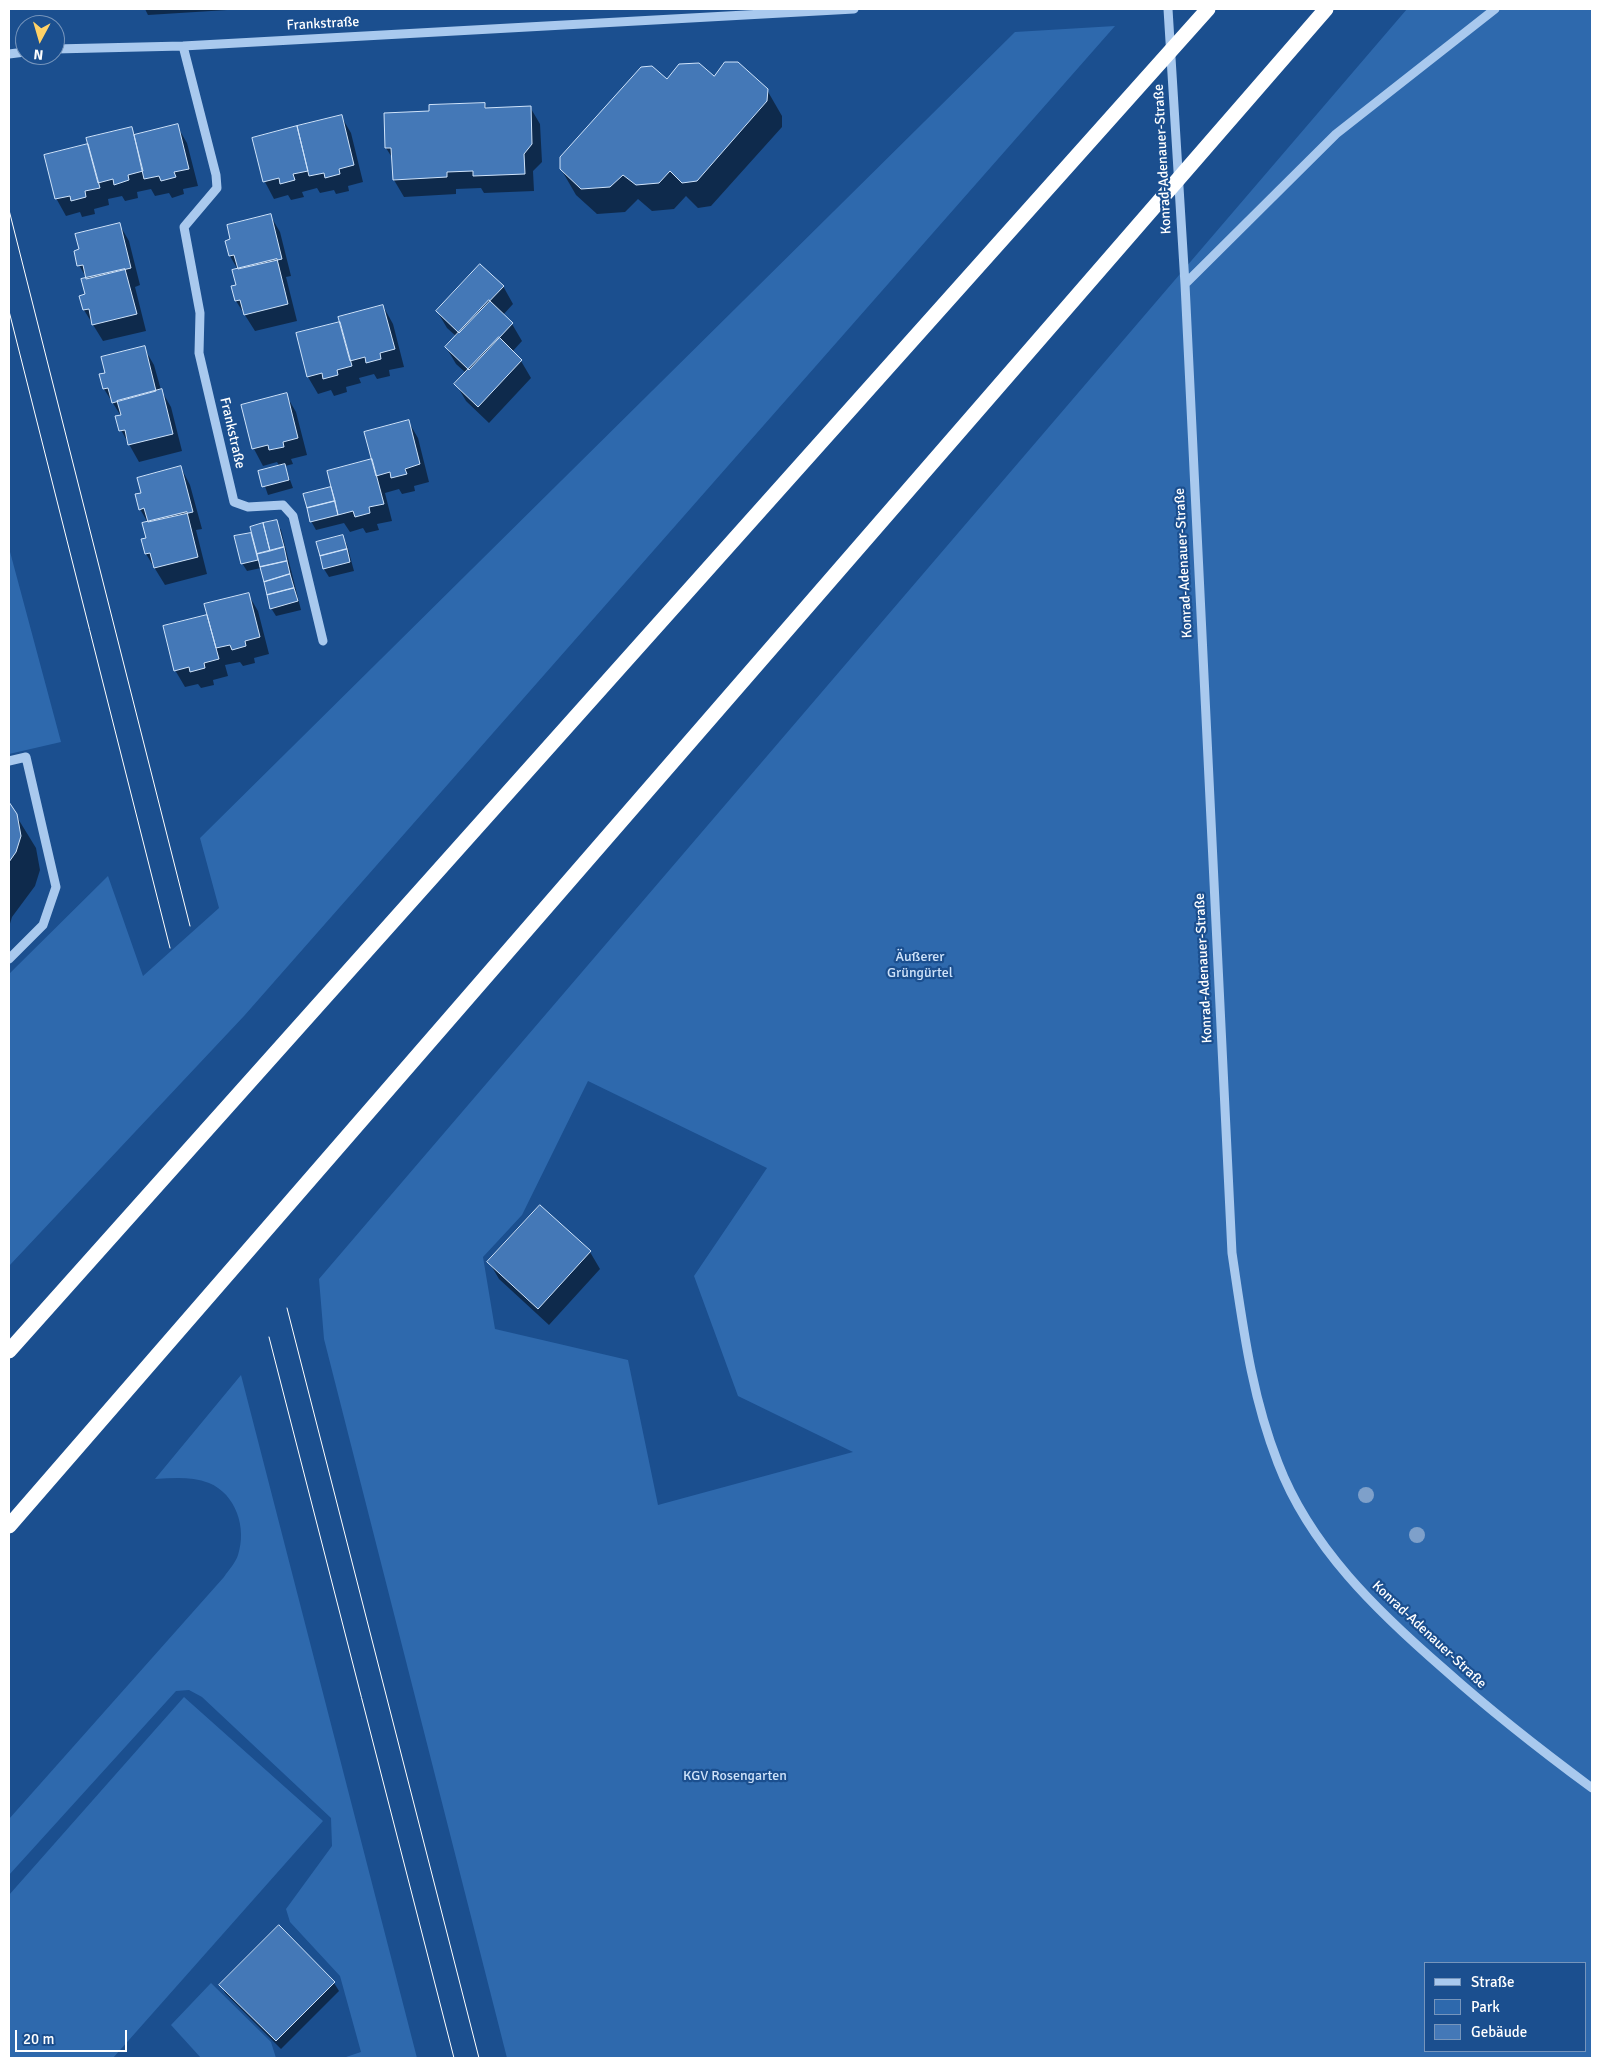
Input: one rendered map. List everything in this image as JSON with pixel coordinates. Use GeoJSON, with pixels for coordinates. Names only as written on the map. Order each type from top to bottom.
{"type":"FeatureCollection","features":[{"type":"Feature","properties":{"kind":"highway"},"geometry":{"type":"LineString","coordinates":[[9,1350],[1208,9]]}},
{"type":"Feature","properties":{"kind":"highway"},"geometry":{"type":"LineString","coordinates":[[9,1526],[729,699],[1326,9]]}},
{"type":"Feature","properties":{"kind":"street","name":"Frankstraße"},"geometry":{"type":"LineString","coordinates":[[65,49],[183,46],[854,9]]}},
{"type":"Feature","properties":{"kind":"street","name":"Konrad-Adenauer-Straße"},"geometry":{"type":"LineString","coordinates":[[1168,9],[1185,284],[1232,1253],[1252,1382],[1278,1464],[1295,1499],[1330,1555],[1373,1605],[1410,1640],[1478,1699],[1592,1788]]}},
{"type":"Feature","properties":{"kind":"street"},"geometry":{"type":"LineString","coordinates":[[1185,284],[1336,134],[1495,9]]}},
{"type":"Feature","properties":{"kind":"street","name":"Frankstraße"},"geometry":{"type":"LineString","coordinates":[[183,46],[216,174],[217,188],[184,227],[200,313],[199,353],[234,502],[248,507],[284,505],[293,516],[323,640]]}},
{"type":"Feature","properties":{"kind":"street"},"geometry":{"type":"LineString","coordinates":[[9,761],[26,757],[56,887],[42,925],[9,959]]}},
{"type":"Feature","properties":{"kind":"green space"},"geometry":{"type":"Polygon","coordinates":[[[1407,9],[1592,9],[1592,2058],[507,2058],[324,1339],[319,1279],[1407,9]],[[588,1081],[522,1215],[483,1257],[495,1329],[628,1360],[658,1505],[853,1452],[738,1396],[694,1276],[767,1168],[588,1081]]]}},
{"type":"Feature","properties":{"kind":"green space"},"geometry":{"type":"Polygon","coordinates":[[[1115,26],[244,1016],[9,1266],[9,974],[108,876],[143,976],[219,908],[200,838],[1015,32],[1115,26]]]}},
{"type":"Feature","properties":{"kind":"green space"},"geometry":{"type":"Polygon","coordinates":[[[9,548],[61,742],[9,754],[9,548]]]}},
{"type":"Feature","properties":{"kind":"green space"},"geometry":{"type":"Polygon","coordinates":[[[241,1375],[417,2058],[343,2058],[361,2052],[340,1976],[290,1922],[286,1909],[332,1846],[331,1818],[202,1697],[189,1690],[176,1691],[9,1875],[9,1819],[224,1577],[237,1558],[241,1534],[240,1523],[232,1503],[226,1495],[209,1483],[196,1479],[155,1479],[241,1375]]]}},
{"type":"Feature","properties":{"kind":"green space"},"geometry":{"type":"Polygon","coordinates":[[[184,1697],[323,1821],[113,2058],[9,2058],[9,1895],[184,1697]]]}},
{"type":"Feature","properties":{"kind":"green space"},"geometry":{"type":"Polygon","coordinates":[[[211,1983],[271,2042],[276,2058],[201,2058],[171,2025],[211,1983]]]}},
{"type":"Feature","properties":{"kind":"building"},"geometry":{"type":"Polygon","coordinates":[[[725,62],[738,62],[768,89],[767,101],[697,181],[682,183],[670,171],[659,183],[636,185],[623,175],[610,187],[581,189],[560,169],[560,157],[641,67],[652,66],[667,79],[679,64],[699,63],[714,76],[725,62]]]}},
{"type":"Feature","properties":{"kind":"building"},"geometry":{"type":"Polygon","coordinates":[[[485,103],[485,108],[531,106],[532,144],[524,154],[525,174],[473,176],[473,171],[447,172],[447,177],[393,180],[391,148],[385,148],[384,113],[429,111],[429,105],[485,103]]]}},
{"type":"Feature","properties":{"kind":"building"},"geometry":{"type":"Polygon","coordinates":[[[342,115],[354,165],[339,169],[340,174],[325,178],[324,173],[309,176],[297,126],[342,115]]]}},
{"type":"Feature","properties":{"kind":"building"},"geometry":{"type":"Polygon","coordinates":[[[178,124],[189,169],[174,172],[176,177],[161,181],[159,176],[144,179],[134,135],[178,124]]]}},
{"type":"Feature","properties":{"kind":"building"},"geometry":{"type":"Polygon","coordinates":[[[297,126],[308,171],[293,174],[295,180],[280,184],[279,178],[263,182],[252,138],[297,126]]]}},
{"type":"Feature","properties":{"kind":"building"},"geometry":{"type":"Polygon","coordinates":[[[132,127],[143,171],[128,175],[129,180],[114,185],[113,179],[98,183],[86,138],[132,127]]]}},
{"type":"Feature","properties":{"kind":"building"},"geometry":{"type":"Polygon","coordinates":[[[88,144],[100,188],[85,191],[86,197],[71,201],[70,196],[55,199],[44,155],[88,144]]]}},
{"type":"Feature","properties":{"kind":"building"},"geometry":{"type":"Polygon","coordinates":[[[271,214],[282,259],[238,269],[234,255],[229,256],[225,241],[230,239],[227,225],[271,214]]]}},
{"type":"Feature","properties":{"kind":"building"},"geometry":{"type":"Polygon","coordinates":[[[120,223],[131,268],[86,279],[83,265],[77,266],[74,251],[79,249],[75,234],[120,223]]]}},
{"type":"Feature","properties":{"kind":"building"},"geometry":{"type":"Polygon","coordinates":[[[277,259],[288,304],[244,315],[240,300],[235,301],[231,286],[236,285],[232,270],[277,259]]]}},
{"type":"Feature","properties":{"kind":"building"},"geometry":{"type":"Polygon","coordinates":[[[480,264],[504,286],[459,333],[436,311],[480,264]]]}},
{"type":"Feature","properties":{"kind":"building"},"geometry":{"type":"Polygon","coordinates":[[[125,269],[137,314],[92,325],[89,309],[83,310],[79,296],[85,294],[81,279],[125,269]]]}},
{"type":"Feature","properties":{"kind":"building"},"geometry":{"type":"Polygon","coordinates":[[[489,300],[513,323],[469,370],[445,347],[489,300]]]}},
{"type":"Feature","properties":{"kind":"building"},"geometry":{"type":"Polygon","coordinates":[[[383,305],[395,349],[380,353],[381,359],[366,363],[365,357],[350,361],[338,317],[383,305]]]}},
{"type":"Feature","properties":{"kind":"building"},"geometry":{"type":"Polygon","coordinates":[[[340,322],[352,366],[337,370],[338,375],[323,379],[322,373],[307,377],[296,333],[340,322]]]}},
{"type":"Feature","properties":{"kind":"building"},"geometry":{"type":"Polygon","coordinates":[[[499,337],[522,360],[478,407],[454,384],[499,337]]]}},
{"type":"Feature","properties":{"kind":"building"},"geometry":{"type":"Polygon","coordinates":[[[145,346],[156,391],[112,403],[108,388],[103,389],[99,374],[105,373],[101,357],[145,346]]]}},
{"type":"Feature","properties":{"kind":"building"},"geometry":{"type":"Polygon","coordinates":[[[162,389],[173,434],[128,445],[125,430],[119,431],[115,416],[121,415],[117,401],[162,389]]]}},
{"type":"Feature","properties":{"kind":"building"},"geometry":{"type":"Polygon","coordinates":[[[287,393],[298,438],[283,442],[284,447],[269,450],[268,445],[252,449],[241,405],[287,393]]]}},
{"type":"Feature","properties":{"kind":"building"},"geometry":{"type":"Polygon","coordinates":[[[409,420],[420,464],[405,469],[407,474],[391,478],[390,472],[376,476],[364,432],[409,420]]]}},
{"type":"Feature","properties":{"kind":"building"},"geometry":{"type":"Polygon","coordinates":[[[372,459],[384,504],[369,507],[370,513],[355,517],[353,511],[338,515],[327,471],[372,459]]]}},
{"type":"Feature","properties":{"kind":"building"},"geometry":{"type":"Polygon","coordinates":[[[285,464],[289,480],[262,487],[258,471],[285,464]]]}},
{"type":"Feature","properties":{"kind":"building"},"geometry":{"type":"Polygon","coordinates":[[[181,466],[193,512],[148,522],[144,508],[139,510],[135,494],[141,493],[137,478],[181,466]]]}},
{"type":"Feature","properties":{"kind":"building"},"geometry":{"type":"Polygon","coordinates":[[[331,487],[335,501],[307,508],[303,494],[331,487]]]}},
{"type":"Feature","properties":{"kind":"building"},"geometry":{"type":"Polygon","coordinates":[[[335,501],[338,515],[310,522],[307,508],[335,501]]]}},
{"type":"Feature","properties":{"kind":"building"},"geometry":{"type":"Polygon","coordinates":[[[187,512],[198,557],[154,568],[150,553],[145,554],[141,539],[146,538],[142,523],[187,512]]]}},
{"type":"Feature","properties":{"kind":"building"},"geometry":{"type":"Polygon","coordinates":[[[277,520],[284,547],[270,551],[263,523],[277,520]]]}},
{"type":"Feature","properties":{"kind":"building"},"geometry":{"type":"Polygon","coordinates":[[[263,523],[270,551],[257,554],[250,527],[263,523]]]}},
{"type":"Feature","properties":{"kind":"building"},"geometry":{"type":"Polygon","coordinates":[[[251,533],[258,560],[241,564],[234,536],[251,533]]]}},
{"type":"Feature","properties":{"kind":"building"},"geometry":{"type":"Polygon","coordinates":[[[343,535],[347,549],[320,556],[316,542],[343,535]]]}},
{"type":"Feature","properties":{"kind":"building"},"geometry":{"type":"Polygon","coordinates":[[[284,547],[287,561],[260,567],[257,554],[284,547]]]}},
{"type":"Feature","properties":{"kind":"building"},"geometry":{"type":"Polygon","coordinates":[[[347,549],[350,562],[323,569],[320,556],[347,549]]]}},
{"type":"Feature","properties":{"kind":"building"},"geometry":{"type":"Polygon","coordinates":[[[287,561],[290,574],[264,582],[260,567],[287,561]]]}},
{"type":"Feature","properties":{"kind":"building"},"geometry":{"type":"Polygon","coordinates":[[[290,574],[294,588],[267,595],[264,582],[290,574]]]}},
{"type":"Feature","properties":{"kind":"building"},"geometry":{"type":"Polygon","coordinates":[[[294,588],[298,601],[270,609],[267,595],[294,588]]]}},
{"type":"Feature","properties":{"kind":"building"},"geometry":{"type":"Polygon","coordinates":[[[249,593],[260,637],[245,641],[246,646],[232,650],[230,645],[216,648],[204,604],[249,593]]]}},
{"type":"Feature","properties":{"kind":"building"},"geometry":{"type":"Polygon","coordinates":[[[207,615],[219,659],[204,663],[205,668],[190,672],[189,667],[174,671],[163,626],[207,615]]]}},
{"type":"Feature","properties":{"kind":"building"},"geometry":{"type":"Polygon","coordinates":[[[9,802],[17,814],[21,836],[16,852],[9,862],[9,802]]]}},
{"type":"Feature","properties":{"kind":"building"},"geometry":{"type":"Polygon","coordinates":[[[540,1205],[591,1251],[538,1309],[487,1262],[540,1205]]]}},
{"type":"Feature","properties":{"kind":"building"},"geometry":{"type":"Polygon","coordinates":[[[279,1925],[335,1982],[276,2041],[219,1985],[279,1925]]]}},
{"type":"Feature","properties":{"kind":"tram line"},"geometry":{"type":"LineString","coordinates":[[9,210],[190,926]]}},
{"type":"Feature","properties":{"kind":"tram line"},"geometry":{"type":"LineString","coordinates":[[9,311],[170,948]]}},
{"type":"Feature","properties":{"kind":"tram line"},"geometry":{"type":"LineString","coordinates":[[287,1308],[479,2058]]}},
{"type":"Feature","properties":{"kind":"tram line"},"geometry":{"type":"LineString","coordinates":[[269,1337],[454,2058]]}},
{"type":"Feature","properties":{"kind":"park label","name":"Äußerer Grüngürtel"},"geometry":{"type":"Point","coordinates":[920,966]}},
{"type":"Feature","properties":{"kind":"park label","name":"KGV Rosengarten"},"geometry":{"type":"Point","coordinates":[735,1776]}}]}
